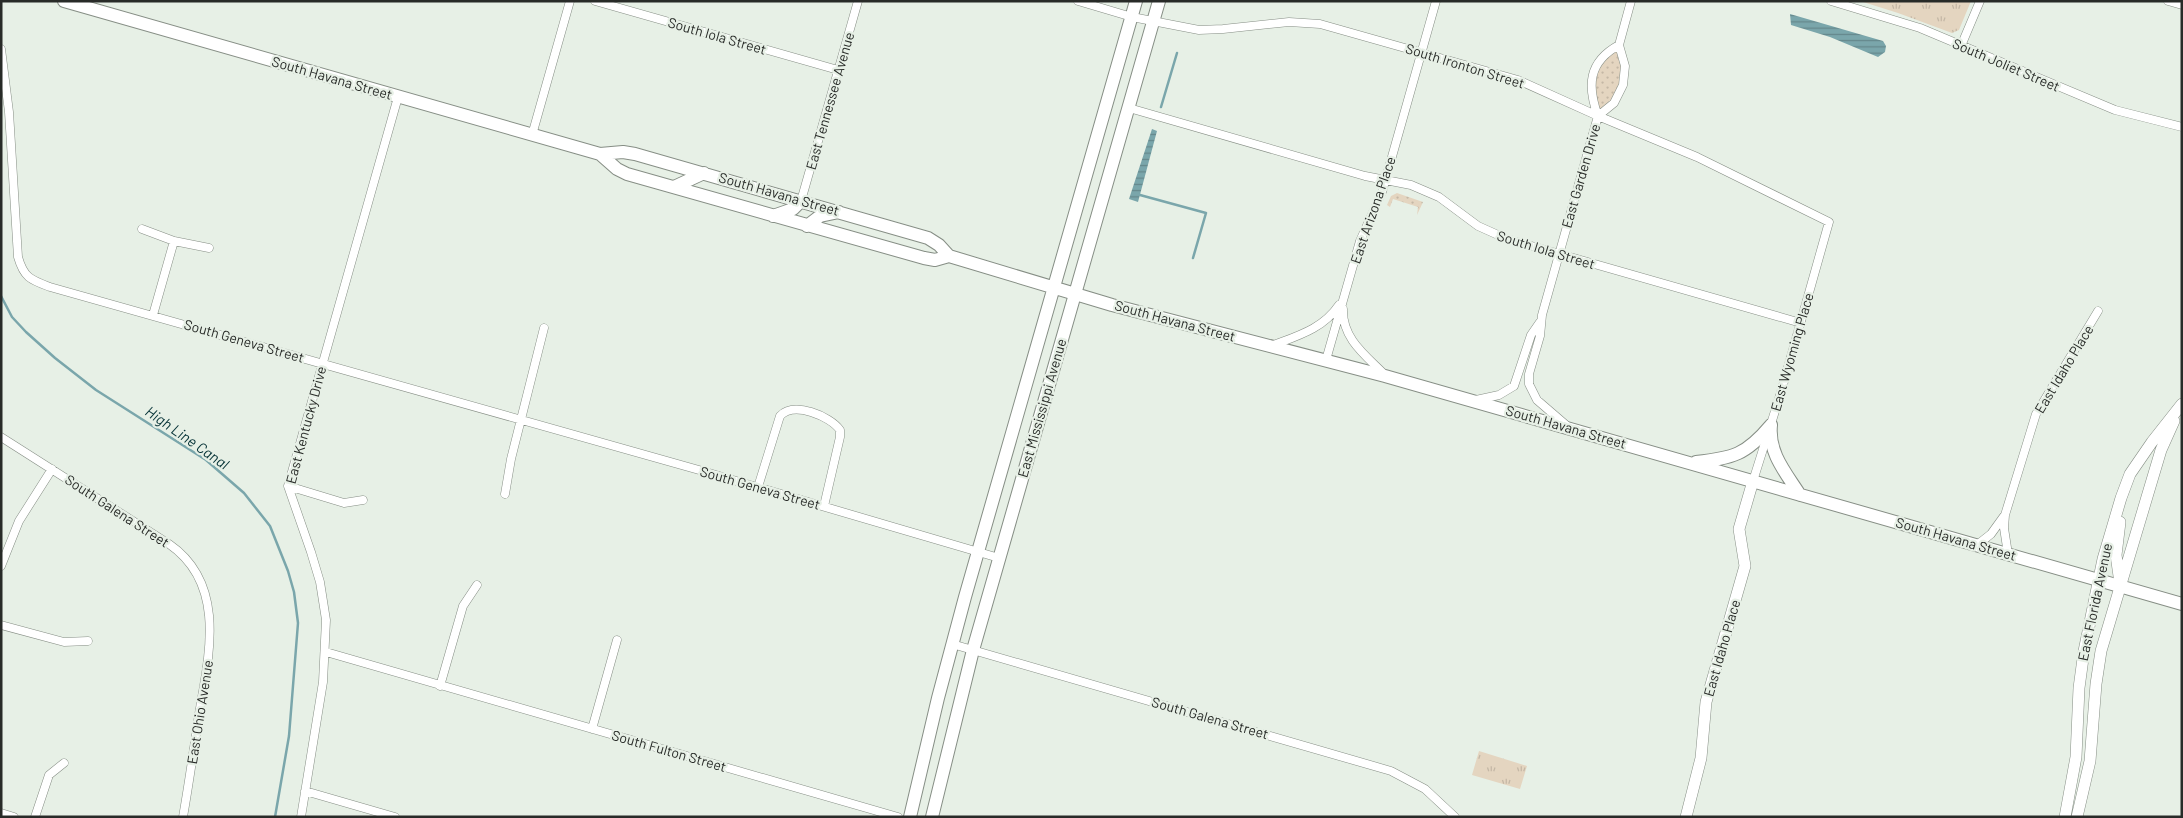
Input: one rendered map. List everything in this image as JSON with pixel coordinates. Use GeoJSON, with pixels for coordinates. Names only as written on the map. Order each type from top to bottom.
{"type":"FeatureCollection","features":[{"type":"Feature","properties":{"kind":"main road","name":"South Havana Street"},"geometry":{"type":"LineString","coordinates":[[64,1],[600,154],[623,152],[635,154],[842,212],[931,240],[939,245],[949,256],[1054,288],[1385,376],[2182,604]]}},
{"type":"Feature","properties":{"kind":"main road","name":"East Mississippi Avenue"},"geometry":{"type":"LineString","coordinates":[[910,817],[952,644],[1136,1]]}},
{"type":"Feature","properties":{"kind":"main road","name":"East Mississippi Avenue"},"geometry":{"type":"LineString","coordinates":[[932,817],[973,650],[1159,1]]}},
{"type":"Feature","properties":{"kind":"main road","name":"South Havana Street"},"geometry":{"type":"LineString","coordinates":[[600,154],[622,172],[924,258],[934,260],[949,256]]}},
{"type":"Feature","properties":{"kind":"main road"},"geometry":{"type":"LineString","coordinates":[[674,187],[704,173]]}},
{"type":"Feature","properties":{"kind":"main road"},"geometry":{"type":"LineString","coordinates":[[773,216],[793,209],[801,201]]}},
{"type":"Feature","properties":{"kind":"main road"},"geometry":{"type":"LineString","coordinates":[[807,226],[820,216],[842,212]]}},
{"type":"Feature","properties":{"kind":"main road"},"geometry":{"type":"LineString","coordinates":[[1690,463],[1727,457],[1746,450],[1771,425]]}},
{"type":"Feature","properties":{"kind":"main road"},"geometry":{"type":"LineString","coordinates":[[1771,425],[1770,441],[1776,457],[1800,495]]}},
{"type":"Feature","properties":{"kind":"street"},"geometry":{"type":"LineString","coordinates":[[532,135],[570,1]]}},
{"type":"Feature","properties":{"kind":"street","name":"South Iola Street"},"geometry":{"type":"LineString","coordinates":[[596,1],[838,70]]}},
{"type":"Feature","properties":{"kind":"street","name":"East Tennessee Avenue"},"geometry":{"type":"LineString","coordinates":[[801,201],[858,1]]}},
{"type":"Feature","properties":{"kind":"street","name":"South Ironton Street"},"geometry":{"type":"LineString","coordinates":[[1078,1],[1132,17],[1208,30],[1280,22],[1312,22],[1518,80],[1598,116],[1696,156],[1829,222]]}},
{"type":"Feature","properties":{"kind":"street","name":"East Arizona Place"},"geometry":{"type":"LineString","coordinates":[[1326,360],[1365,227],[1382,192],[1386,179],[1436,1]]}},
{"type":"Feature","properties":{"kind":"street","name":"East Garden Drive"},"geometry":{"type":"LineString","coordinates":[[1598,116],[1614,103],[1623,85],[1625,66],[1619,45],[1631,1]]}},
{"type":"Feature","properties":{"kind":"street","name":"South Joliet Street"},"geometry":{"type":"LineString","coordinates":[[1831,1],[1902,22],[2099,104],[2141,118],[2182,127]]}},
{"type":"Feature","properties":{"kind":"street"},"geometry":{"type":"LineString","coordinates":[[1962,46],[1980,1]]}},
{"type":"Feature","properties":{"kind":"street"},"geometry":{"type":"LineString","coordinates":[[2168,1],[2182,5]]}},
{"type":"Feature","properties":{"kind":"street","name":"East Garden Drive"},"geometry":{"type":"LineString","coordinates":[[1569,428],[1537,400],[1529,384],[1529,374],[1540,336],[1540,322],[1598,116],[1591,92],[1592,80],[1602,57],[1619,45]]}},
{"type":"Feature","properties":{"kind":"street","name":"South Geneva Street"},"geometry":{"type":"LineString","coordinates":[[1,49],[9,112],[18,257],[21,269],[26,276],[50,287],[521,419],[999,558]]}},
{"type":"Feature","properties":{"kind":"street","name":"East Kentucky Drive"},"geometry":{"type":"LineString","coordinates":[[301,817],[323,682],[326,652],[326,620],[320,582],[288,486],[398,97]]}},
{"type":"Feature","properties":{"kind":"street","name":"South Iola Street"},"geometry":{"type":"LineString","coordinates":[[1129,108],[1362,175],[1411,184],[1433,193],[1478,226],[1500,237],[1801,323]]}},
{"type":"Feature","properties":{"kind":"street","name":"East Wyoming Place"},"geometry":{"type":"LineString","coordinates":[[1752,481],[1771,425],[1829,222]]}},
{"type":"Feature","properties":{"kind":"street"},"geometry":{"type":"LineString","coordinates":[[142,229],[174,241],[209,248]]}},
{"type":"Feature","properties":{"kind":"street"},"geometry":{"type":"LineString","coordinates":[[153,315],[174,241]]}},
{"type":"Feature","properties":{"kind":"street"},"geometry":{"type":"LineString","coordinates":[[1270,346],[1323,324],[1331,317],[1344,297]]}},
{"type":"Feature","properties":{"kind":"street"},"geometry":{"type":"LineString","coordinates":[[1344,297],[1344,318],[1348,333],[1360,350],[1385,376]]}},
{"type":"Feature","properties":{"kind":"street","name":"East Idaho Place"},"geometry":{"type":"LineString","coordinates":[[2008,554],[2004,528],[2006,515],[2036,414],[2098,311]]}},
{"type":"Feature","properties":{"kind":"street","name":"East Garden Drive"},"geometry":{"type":"LineString","coordinates":[[1474,401],[1499,396],[1514,386],[1531,335],[1540,322]]}},
{"type":"Feature","properties":{"kind":"street"},"geometry":{"type":"LineString","coordinates":[[505,494],[511,459],[544,328]]}},
{"type":"Feature","properties":{"kind":"street","name":"East Florida Avenue"},"geometry":{"type":"LineString","coordinates":[[2065,817],[2076,757],[2083,656],[2098,579],[2116,512],[2130,474],[2153,440],[2181,405]]}},
{"type":"Feature","properties":{"kind":"street","name":"East Florida Avenue"},"geometry":{"type":"LineString","coordinates":[[2077,817],[2090,761],[2099,660],[2161,450],[2181,405]]}},
{"type":"Feature","properties":{"kind":"street"},"geometry":{"type":"LineString","coordinates":[[758,487],[780,416],[786,411],[791,410],[816,414],[829,419],[840,430],[824,506]]}},
{"type":"Feature","properties":{"kind":"street","name":"South Galena Street"},"geometry":{"type":"LineString","coordinates":[[1,437],[180,552],[196,570],[207,606]]}},
{"type":"Feature","properties":{"kind":"street"},"geometry":{"type":"LineString","coordinates":[[1,566],[3,555],[18,521],[52,469]]}},
{"type":"Feature","properties":{"kind":"street"},"geometry":{"type":"LineString","coordinates":[[2120,586],[2116,566],[2117,543],[2121,513],[2130,474]]}},
{"type":"Feature","properties":{"kind":"street","name":"East Idaho Place"},"geometry":{"type":"LineString","coordinates":[[1686,817],[1702,758],[1706,702],[1745,566],[1739,529],[1752,481]]}},
{"type":"Feature","properties":{"kind":"street"},"geometry":{"type":"LineString","coordinates":[[288,486],[344,503],[364,500]]}},
{"type":"Feature","properties":{"kind":"street","name":"East Idaho Place"},"geometry":{"type":"LineString","coordinates":[[1977,545],[1991,534],[2006,515]]}},
{"type":"Feature","properties":{"kind":"street"},"geometry":{"type":"LineString","coordinates":[[440,686],[463,606],[477,585]]}},
{"type":"Feature","properties":{"kind":"street","name":"East Ohio Avenue"},"geometry":{"type":"LineString","coordinates":[[184,817],[210,643],[210,622],[207,606]]}},
{"type":"Feature","properties":{"kind":"street"},"geometry":{"type":"LineString","coordinates":[[1,625],[64,642],[88,641]]}},
{"type":"Feature","properties":{"kind":"street"},"geometry":{"type":"LineString","coordinates":[[592,729],[617,640]]}},
{"type":"Feature","properties":{"kind":"street","name":"South Galena Street"},"geometry":{"type":"LineString","coordinates":[[952,644],[1391,771],[1425,789],[1455,817]]}},
{"type":"Feature","properties":{"kind":"street","name":"South Fulton Street"},"geometry":{"type":"LineString","coordinates":[[326,652],[898,817]]}},
{"type":"Feature","properties":{"kind":"street"},"geometry":{"type":"LineString","coordinates":[[35,817],[49,775],[64,763]]}},
{"type":"Feature","properties":{"kind":"street"},"geometry":{"type":"LineString","coordinates":[[305,791],[395,817]]}},
{"type":"Feature","properties":{"kind":"street"},"geometry":{"type":"LineString","coordinates":[[1,813],[14,817]]}},
{"type":"Feature","properties":{"kind":"green space"},"geometry":{"type":"Polygon","coordinates":[[[1860,1],[1971,1],[1959,30],[1952,33],[1860,1]]]}},
{"type":"Feature","properties":{"kind":"green space"},"geometry":{"type":"Polygon","coordinates":[[[1612,49],[1622,53],[1620,93],[1598,116],[1592,80],[1612,49]]]}},
{"type":"Feature","properties":{"kind":"green space"},"geometry":{"type":"Polygon","coordinates":[[[1397,193],[1423,202],[1417,215],[1418,207],[1393,199],[1390,207],[1387,205],[1391,196],[1397,193]]]}},
{"type":"Feature","properties":{"kind":"green space"},"geometry":{"type":"Polygon","coordinates":[[[1479,751],[1527,766],[1520,789],[1472,775],[1479,751]]]}},
{"type":"Feature","properties":{"kind":"water"},"geometry":{"type":"Polygon","coordinates":[[[1790,14],[1883,41],[1886,46],[1885,52],[1878,57],[1830,37],[1791,25],[1790,14]]]}},
{"type":"Feature","properties":{"kind":"water"},"geometry":{"type":"Polygon","coordinates":[[[1152,129],[1157,131],[1138,202],[1129,199],[1152,129]]]}},
{"type":"Feature","properties":{"kind":"waterway"},"geometry":{"type":"LineString","coordinates":[[1161,107],[1177,53]]}},
{"type":"Feature","properties":{"kind":"waterway"},"geometry":{"type":"LineString","coordinates":[[1140,195],[1206,213],[1193,258]]}},
{"type":"Feature","properties":{"kind":"waterway","name":"High Line Canal"},"geometry":{"type":"LineString","coordinates":[[1,296],[12,317],[55,358],[96,390],[206,460],[244,493],[270,526],[288,571],[294,592],[298,623],[289,736],[275,817]]}}]}
